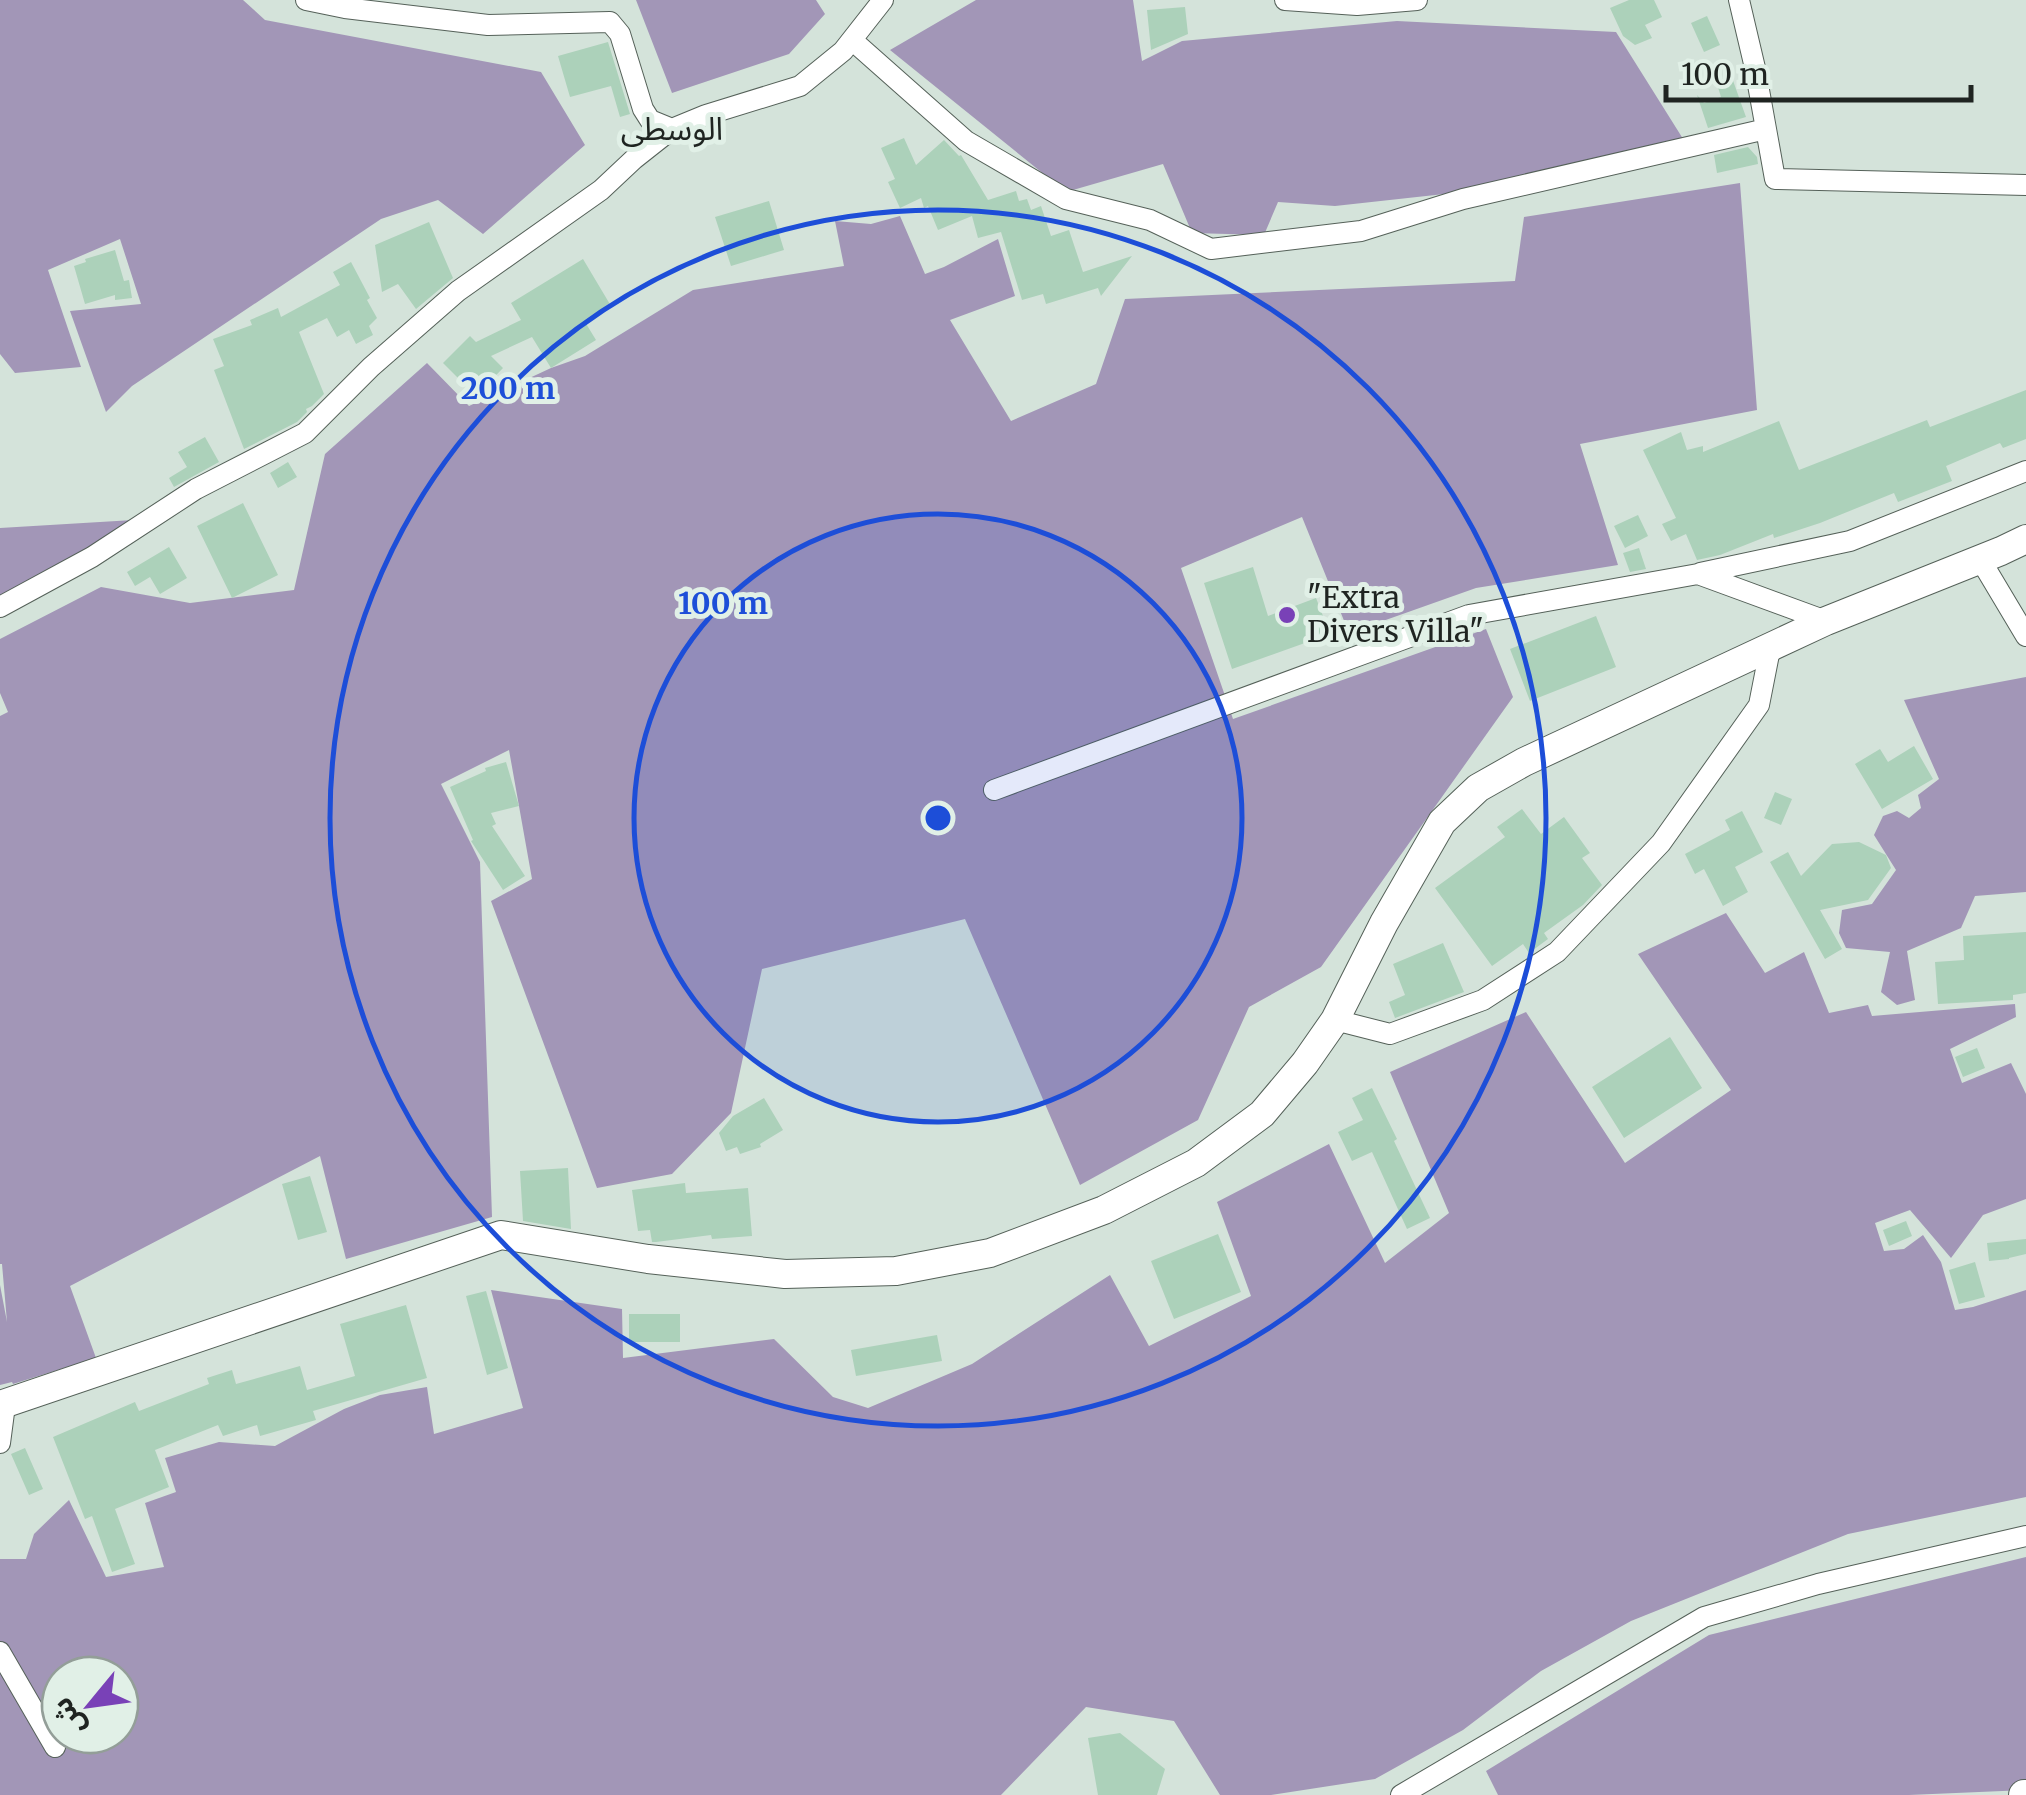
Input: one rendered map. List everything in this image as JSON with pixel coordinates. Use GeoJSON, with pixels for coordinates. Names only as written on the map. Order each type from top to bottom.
{"type":"FeatureCollection","features":[{"type":"Feature","properties":{"kind":"main road"},"geometry":{"type":"LineString","coordinates":[[2,1405],[501,1235],[648,1259],[785,1274],[896,1271],[990,1253],[1104,1210],[1196,1163],[1262,1114],[1335,1020],[1384,923],[1442,822],[1478,788],[1524,762],[1826,621],[2026,539]]}},
{"type":"Feature","properties":{"kind":"street"},"geometry":{"type":"LineString","coordinates":[[306,0],[488,25],[610,22],[620,34],[643,109],[650,120],[672,129]]}},
{"type":"Feature","properties":{"kind":"street"},"geometry":{"type":"LineString","coordinates":[[0,607],[92,557],[196,489],[305,433],[458,291],[600,190],[672,129],[800,86],[843,51],[883,0]]}},
{"type":"Feature","properties":{"kind":"street"},"geometry":{"type":"LineString","coordinates":[[1285,0],[1357,5],[1417,0]]}},
{"type":"Feature","properties":{"kind":"street"},"geometry":{"type":"LineString","coordinates":[[1739,0],[1775,180],[2026,185]]}},
{"type":"Feature","properties":{"kind":"street"},"geometry":{"type":"LineString","coordinates":[[852,40],[966,141],[983,151],[1066,199],[1150,220],[1211,248],[1361,230],[1463,199],[1766,129]]}},
{"type":"Feature","properties":{"kind":"street"},"geometry":{"type":"LineString","coordinates":[[994,790],[1469,616],[1698,574],[1850,541],[2026,471]]}},
{"type":"Feature","properties":{"kind":"street"},"geometry":{"type":"LineString","coordinates":[[1980,559],[2026,636]]}},
{"type":"Feature","properties":{"kind":"street"},"geometry":{"type":"LineString","coordinates":[[1698,574],[1826,621]]}},
{"type":"Feature","properties":{"kind":"street"},"geometry":{"type":"LineString","coordinates":[[1335,1020],[1390,1034],[1482,1000],[1557,952],[1661,843],[1759,705],[1770,649]]}},
{"type":"Feature","properties":{"kind":"street"},"geometry":{"type":"LineString","coordinates":[[0,1443],[2,1405]]}},
{"type":"Feature","properties":{"kind":"street"},"geometry":{"type":"LineString","coordinates":[[1402,1795],[1704,1617],[1818,1584],[2026,1536]]}},
{"type":"Feature","properties":{"kind":"street"},"geometry":{"type":"LineString","coordinates":[[0,1652],[40,1720]]}},
{"type":"Feature","properties":{"kind":"shaded area"},"geometry":{"type":"Polygon","coordinates":[[[0,0],[243,0],[265,20],[541,72],[585,145],[483,234],[438,200],[381,219],[132,386],[106,412],[70,311],[141,304],[120,239],[48,270],[81,367],[15,373],[0,354],[0,0]]]}},
{"type":"Feature","properties":{"kind":"shaded area"},"geometry":{"type":"Polygon","coordinates":[[[636,0],[816,0],[825,14],[789,54],[672,93],[636,0]]]}},
{"type":"Feature","properties":{"kind":"shaded area"},"geometry":{"type":"Polygon","coordinates":[[[976,0],[1133,0],[1142,61],[1182,41],[1397,21],[1616,32],[1685,142],[1508,187],[1335,206],[1278,202],[1264,235],[1192,233],[1163,164],[1066,192],[890,50],[976,0]]]}},
{"type":"Feature","properties":{"kind":"shaded area"},"geometry":{"type":"Polygon","coordinates":[[[1740,183],[1757,410],[1580,444],[1618,565],[1476,588],[1349,633],[1302,517],[1181,568],[1233,719],[1486,629],[1513,697],[1321,967],[1249,1007],[1198,1120],[1080,1185],[965,919],[762,969],[731,1113],[672,1174],[597,1188],[491,901],[532,879],[509,750],[441,784],[480,862],[492,1217],[346,1259],[320,1156],[70,1286],[96,1358],[0,1385],[0,1285],[7,1322],[0,1264],[0,716],[8,712],[0,693],[0,639],[101,587],[190,603],[294,590],[325,454],[427,363],[469,406],[585,356],[693,290],[844,266],[835,221],[871,224],[900,216],[925,274],[998,239],[1015,296],[950,320],[1011,421],[1096,384],[1125,299],[1515,281],[1524,217],[1740,183]]]}},
{"type":"Feature","properties":{"kind":"shaded area"},"geometry":{"type":"Polygon","coordinates":[[[150,519],[0,596],[0,528],[150,519]]]}},
{"type":"Feature","properties":{"kind":"shaded area"},"geometry":{"type":"Polygon","coordinates":[[[2026,677],[2026,892],[1975,896],[1961,928],[1907,951],[1915,1000],[1897,1005],[1881,992],[1890,952],[1846,948],[1839,933],[1842,910],[1872,904],[1896,870],[1874,835],[1883,816],[1897,811],[1909,818],[1921,808],[1918,795],[1939,779],[1904,700],[2026,677]]]}},
{"type":"Feature","properties":{"kind":"shaded area"},"geometry":{"type":"Polygon","coordinates":[[[1726,913],[1765,973],[1804,952],[1829,1013],[1868,1005],[1872,1016],[2015,1004],[2016,1017],[1950,1049],[1962,1083],[2011,1063],[2026,1094],[2026,1199],[1983,1215],[1951,1258],[1910,1210],[1875,1223],[1884,1251],[1904,1249],[1923,1235],[1941,1262],[1955,1310],[2026,1290],[2026,1497],[1848,1534],[1631,1621],[1541,1671],[1463,1730],[1375,1779],[1271,1795],[1220,1795],[1174,1721],[1086,1707],[1001,1795],[0,1795],[0,1559],[26,1559],[34,1534],[69,1500],[106,1577],[164,1567],[145,1503],[176,1492],[165,1458],[219,1442],[275,1446],[344,1409],[380,1395],[427,1387],[434,1434],[523,1408],[491,1290],[622,1309],[623,1358],[774,1339],[833,1397],[868,1408],[972,1364],[1110,1275],[1149,1346],[1251,1296],[1217,1202],[1329,1144],[1385,1263],[1449,1213],[1390,1072],[1526,1012],[1625,1163],[1731,1090],[1638,954],[1726,913]]]}},
{"type":"Feature","properties":{"kind":"shaded area"},"geometry":{"type":"Polygon","coordinates":[[[2026,1557],[2026,1790],[1909,1795],[1498,1795],[1486,1771],[1709,1635],[2026,1557]]]}},
{"type":"Feature","properties":{"kind":"building"},"geometry":{"type":"Polygon","coordinates":[[[1629,0],[1654,0],[1662,17],[1645,25],[1652,38],[1635,45],[1623,36],[1610,8],[1629,0]]]}},
{"type":"Feature","properties":{"kind":"building"},"geometry":{"type":"Polygon","coordinates":[[[1185,7],[1188,34],[1151,50],[1147,10],[1185,7]]]}},
{"type":"Feature","properties":{"kind":"building"},"geometry":{"type":"Polygon","coordinates":[[[1707,16],[1720,45],[1704,52],[1691,23],[1707,16]]]}},
{"type":"Feature","properties":{"kind":"building"},"geometry":{"type":"Polygon","coordinates":[[[608,42],[630,114],[620,117],[611,86],[570,97],[558,56],[608,42]]]}},
{"type":"Feature","properties":{"kind":"building"},"geometry":{"type":"Polygon","coordinates":[[[1731,75],[1746,117],[1708,128],[1697,95],[1704,103],[1721,97],[1716,81],[1731,75]]]}},
{"type":"Feature","properties":{"kind":"building"},"geometry":{"type":"Polygon","coordinates":[[[904,138],[916,165],[944,140],[961,155],[988,200],[1016,191],[1019,201],[1027,199],[1031,210],[1041,206],[1051,236],[1069,230],[1083,272],[1132,256],[1101,296],[1098,288],[1046,304],[1043,294],[1022,300],[1001,232],[978,238],[972,216],[938,230],[921,198],[900,208],[888,182],[895,179],[881,148],[904,138]]]}},
{"type":"Feature","properties":{"kind":"building"},"geometry":{"type":"Polygon","coordinates":[[[1748,147],[1758,164],[1717,173],[1714,155],[1748,147]]]}},
{"type":"Feature","properties":{"kind":"building"},"geometry":{"type":"Polygon","coordinates":[[[769,201],[784,250],[731,266],[715,217],[769,201]]]}},
{"type":"Feature","properties":{"kind":"building"},"geometry":{"type":"Polygon","coordinates":[[[429,222],[453,278],[416,309],[398,284],[382,292],[375,245],[429,222]]]}},
{"type":"Feature","properties":{"kind":"building"},"geometry":{"type":"Polygon","coordinates":[[[115,250],[124,281],[129,280],[132,298],[115,300],[115,295],[85,304],[74,266],[115,250]]]}},
{"type":"Feature","properties":{"kind":"building"},"geometry":{"type":"Polygon","coordinates":[[[583,259],[611,306],[585,322],[596,340],[551,368],[532,337],[491,356],[503,368],[476,396],[443,363],[470,336],[476,342],[521,320],[511,303],[583,259]]]}},
{"type":"Feature","properties":{"kind":"building"},"geometry":{"type":"Polygon","coordinates":[[[351,262],[377,318],[369,326],[373,335],[356,344],[349,330],[337,337],[327,318],[299,332],[324,394],[297,422],[244,449],[214,370],[224,366],[213,339],[252,325],[250,320],[278,308],[281,317],[340,285],[333,272],[351,262]]]}},
{"type":"Feature","properties":{"kind":"building"},"geometry":{"type":"Polygon","coordinates":[[[2026,390],[2026,439],[2003,448],[2000,443],[1946,466],[1952,481],[1898,502],[1894,493],[1820,523],[1774,538],[1773,534],[1697,560],[1686,534],[1671,541],[1662,524],[1676,518],[1643,450],[1681,432],[1687,450],[1703,446],[1703,452],[1779,421],[1799,470],[1927,420],[1930,427],[2026,390]]]}},
{"type":"Feature","properties":{"kind":"building"},"geometry":{"type":"Polygon","coordinates":[[[205,437],[219,462],[174,487],[169,478],[187,467],[178,452],[205,437]]]}},
{"type":"Feature","properties":{"kind":"building"},"geometry":{"type":"Polygon","coordinates":[[[288,462],[297,477],[278,488],[270,473],[288,462]]]}},
{"type":"Feature","properties":{"kind":"building"},"geometry":{"type":"Polygon","coordinates":[[[243,503],[278,575],[232,598],[197,526],[243,503]]]}},
{"type":"Feature","properties":{"kind":"building"},"geometry":{"type":"Polygon","coordinates":[[[1638,515],[1648,536],[1625,548],[1614,526],[1638,515]]]}},
{"type":"Feature","properties":{"kind":"building"},"geometry":{"type":"Polygon","coordinates":[[[169,547],[187,578],[160,594],[150,577],[135,586],[127,572],[169,547]]]}},
{"type":"Feature","properties":{"kind":"building"},"geometry":{"type":"Polygon","coordinates":[[[1639,548],[1646,569],[1630,572],[1623,553],[1639,548]]]}},
{"type":"Feature","properties":{"kind":"building"},"geometry":{"type":"Polygon","coordinates":[[[1253,567],[1268,616],[1316,598],[1330,634],[1232,669],[1204,583],[1253,567]]]}},
{"type":"Feature","properties":{"kind":"building"},"geometry":{"type":"Polygon","coordinates":[[[1596,616],[1616,667],[1530,701],[1510,649],[1596,616]]]}},
{"type":"Feature","properties":{"kind":"building"},"geometry":{"type":"Polygon","coordinates":[[[1914,746],[1933,779],[1882,809],[1855,764],[1880,749],[1888,762],[1914,746]]]}},
{"type":"Feature","properties":{"kind":"building"},"geometry":{"type":"Polygon","coordinates":[[[506,762],[519,806],[491,813],[496,824],[492,826],[525,876],[503,890],[471,841],[450,787],[486,771],[485,768],[506,762]]]}},
{"type":"Feature","properties":{"kind":"building"},"geometry":{"type":"Polygon","coordinates":[[[1775,792],[1792,799],[1781,825],[1764,818],[1775,792]]]}},
{"type":"Feature","properties":{"kind":"building"},"geometry":{"type":"Polygon","coordinates":[[[1522,809],[1541,834],[1564,817],[1590,853],[1582,858],[1602,885],[1583,905],[1544,933],[1548,939],[1529,953],[1523,944],[1492,966],[1435,888],[1505,837],[1497,827],[1522,809]]]}},
{"type":"Feature","properties":{"kind":"building"},"geometry":{"type":"Polygon","coordinates":[[[1742,811],[1763,852],[1735,867],[1748,892],[1723,906],[1704,869],[1695,874],[1685,854],[1730,830],[1725,820],[1742,811]]]}},
{"type":"Feature","properties":{"kind":"building"},"geometry":{"type":"Polygon","coordinates":[[[1859,842],[1886,855],[1891,868],[1868,900],[1820,910],[1842,949],[1825,959],[1770,862],[1788,852],[1801,876],[1832,844],[1859,842]]]}},
{"type":"Feature","properties":{"kind":"building"},"geometry":{"type":"Polygon","coordinates":[[[2026,932],[2026,993],[2013,995],[2013,1000],[1938,1004],[1935,962],[1964,960],[1963,936],[2026,932]]]}},
{"type":"Feature","properties":{"kind":"building"},"geometry":{"type":"Polygon","coordinates":[[[1443,943],[1464,992],[1395,1018],[1389,1002],[1405,995],[1393,964],[1443,943]]]}},
{"type":"Feature","properties":{"kind":"building"},"geometry":{"type":"Polygon","coordinates":[[[1670,1037],[1702,1088],[1624,1138],[1592,1087],[1670,1037]]]}},
{"type":"Feature","properties":{"kind":"building"},"geometry":{"type":"Polygon","coordinates":[[[1977,1048],[1985,1068],[1963,1077],[1955,1057],[1977,1048]]]}},
{"type":"Feature","properties":{"kind":"building"},"geometry":{"type":"Polygon","coordinates":[[[1372,1088],[1430,1218],[1407,1229],[1372,1152],[1352,1161],[1338,1132],[1363,1120],[1352,1098],[1372,1088]]]}},
{"type":"Feature","properties":{"kind":"building"},"geometry":{"type":"Polygon","coordinates":[[[764,1098],[783,1130],[761,1147],[740,1154],[737,1147],[726,1151],[719,1133],[733,1116],[764,1098]]]}},
{"type":"Feature","properties":{"kind":"building"},"geometry":{"type":"Polygon","coordinates":[[[568,1168],[571,1229],[523,1221],[520,1171],[568,1168]]]}},
{"type":"Feature","properties":{"kind":"building"},"geometry":{"type":"Polygon","coordinates":[[[310,1176],[327,1232],[298,1240],[282,1184],[310,1176]]]}},
{"type":"Feature","properties":{"kind":"building"},"geometry":{"type":"Polygon","coordinates":[[[685,1183],[686,1193],[748,1188],[752,1236],[712,1239],[711,1235],[652,1242],[650,1230],[638,1231],[632,1190],[685,1183]]]}},
{"type":"Feature","properties":{"kind":"building"},"geometry":{"type":"Polygon","coordinates":[[[1906,1221],[1912,1236],[1889,1246],[1883,1230],[1906,1221]]]}},
{"type":"Feature","properties":{"kind":"building"},"geometry":{"type":"Polygon","coordinates":[[[1218,1234],[1241,1292],[1174,1319],[1151,1261],[1218,1234]]]}},
{"type":"Feature","properties":{"kind":"building"},"geometry":{"type":"Polygon","coordinates":[[[2026,1239],[2026,1254],[1989,1261],[1987,1243],[2026,1239]]]}},
{"type":"Feature","properties":{"kind":"building"},"geometry":{"type":"Polygon","coordinates":[[[1975,1262],[1985,1297],[1959,1304],[1949,1270],[1975,1262]]]}},
{"type":"Feature","properties":{"kind":"building"},"geometry":{"type":"Polygon","coordinates":[[[486,1291],[508,1368],[487,1375],[466,1296],[486,1291]]]}},
{"type":"Feature","properties":{"kind":"building"},"geometry":{"type":"Polygon","coordinates":[[[406,1305],[427,1378],[313,1411],[316,1420],[260,1436],[257,1425],[223,1436],[218,1425],[155,1450],[169,1487],[115,1509],[135,1564],[112,1572],[92,1516],[85,1519],[53,1437],[135,1402],[139,1411],[209,1384],[207,1378],[232,1370],[236,1384],[300,1366],[307,1390],[355,1376],[340,1324],[406,1305]]]}},
{"type":"Feature","properties":{"kind":"building"},"geometry":{"type":"Polygon","coordinates":[[[629,1314],[680,1314],[680,1342],[629,1342],[629,1314]]]}},
{"type":"Feature","properties":{"kind":"building"},"geometry":{"type":"Polygon","coordinates":[[[937,1335],[942,1361],[856,1376],[851,1350],[937,1335]]]}},
{"type":"Feature","properties":{"kind":"building"},"geometry":{"type":"Polygon","coordinates":[[[25,1448],[43,1489],[29,1495],[11,1454],[25,1448]]]}},
{"type":"Feature","properties":{"kind":"building"},"geometry":{"type":"Polygon","coordinates":[[[1120,1733],[1165,1769],[1157,1795],[1098,1795],[1088,1738],[1120,1733]]]}},
{"type":"Feature","properties":{"kind":"place","name":"\"Extra Divers Villa\""},"geometry":{"type":"Point","coordinates":[1287,615]}},
{"type":"Feature","properties":{"kind":"district","name":"الوسطى"},"geometry":{"type":"Point","coordinates":[672,129]}}]}
